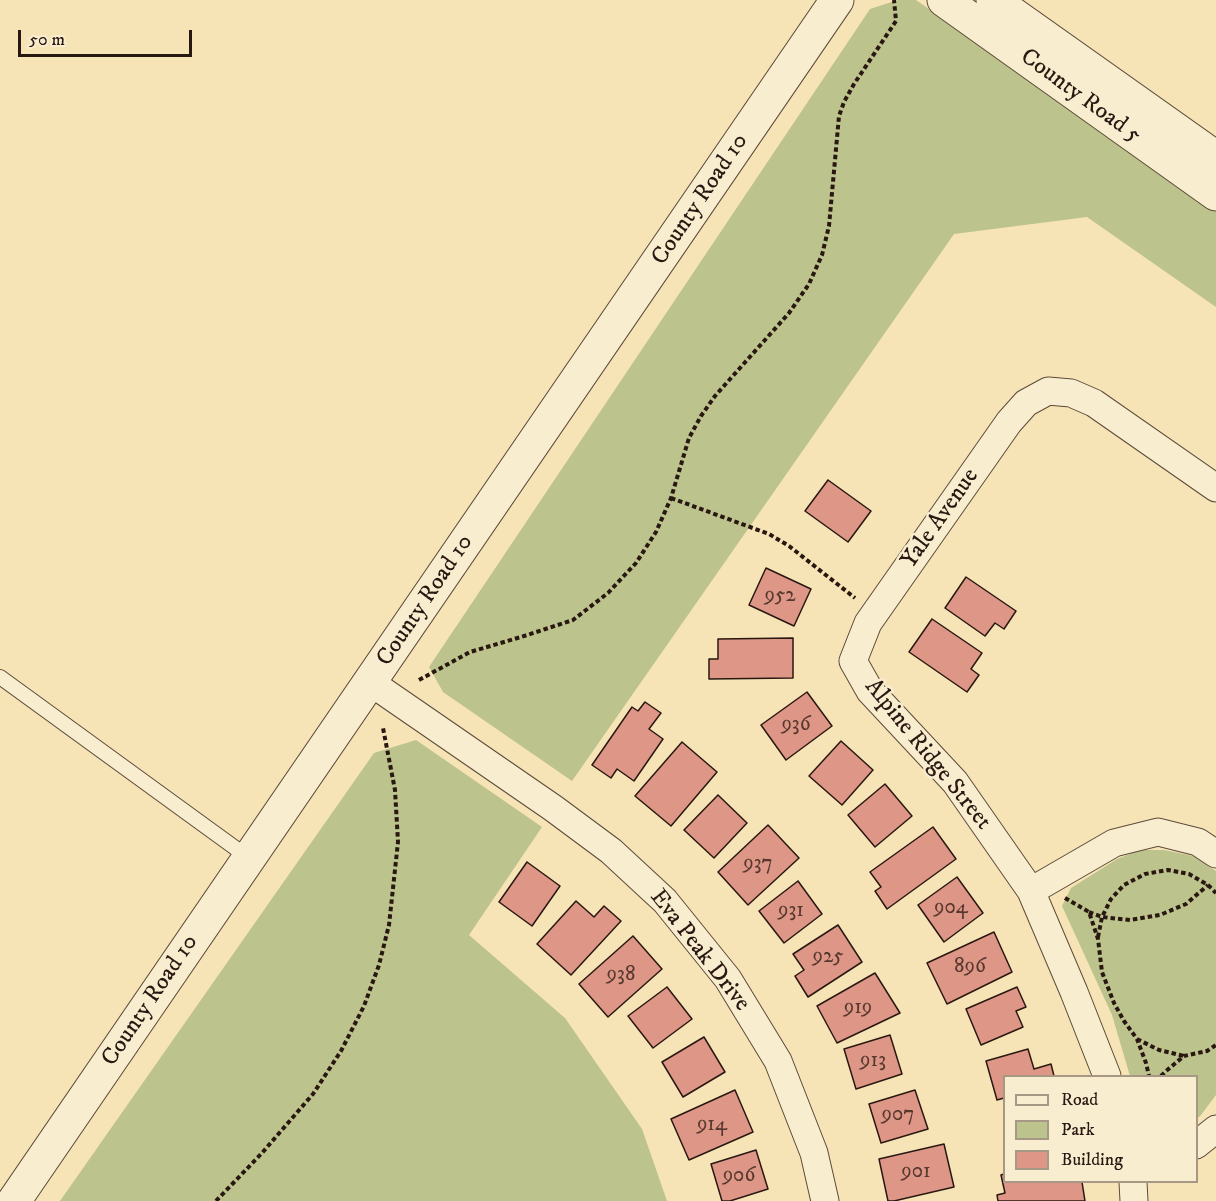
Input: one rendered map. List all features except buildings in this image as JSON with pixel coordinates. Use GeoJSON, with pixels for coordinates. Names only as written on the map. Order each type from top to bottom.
{"type":"FeatureCollection","features":[{"type":"Feature","properties":{"kind":"street","name":"County Road 10"},"geometry":{"type":"LineString","coordinates":[[14,1201],[837,0]]}},
{"type":"Feature","properties":{"kind":"street","name":"County Road 5"},"geometry":{"type":"LineString","coordinates":[[944,0],[1216,194]]}},
{"type":"Feature","properties":{"kind":"street","name":"County Road 5"},"geometry":{"type":"LineString","coordinates":[[993,0],[1216,158]]}},
{"type":"Feature","properties":{"kind":"street","name":"Yale Avenue"},"geometry":{"type":"LineString","coordinates":[[853,661],[868,623],[1009,422],[1026,403],[1048,391],[1071,393],[1094,403],[1216,488]]}},
{"type":"Feature","properties":{"kind":"street","name":"Alpine Ridge Street"},"geometry":{"type":"LineString","coordinates":[[853,661],[870,691],[955,782],[1031,891],[1106,1075]]}},
{"type":"Feature","properties":{"kind":"street","name":"Eva Peak Drive"},"geometry":{"type":"LineString","coordinates":[[370,682],[611,851],[665,901],[728,980],[778,1061],[814,1153],[825,1201]]}},
{"type":"Feature","properties":{"kind":"street"},"geometry":{"type":"LineString","coordinates":[[1031,891],[1114,843],[1158,832],[1198,842],[1216,854]]}},
{"type":"Feature","properties":{"kind":"street"},"geometry":{"type":"LineString","coordinates":[[1198,1144],[1216,1129]]}},
{"type":"Feature","properties":{"kind":"street"},"geometry":{"type":"LineString","coordinates":[[1133,1183],[1134,1201]]}},
{"type":"Feature","properties":{"kind":"lane"},"geometry":{"type":"LineString","coordinates":[[0,677],[249,858]]}},
{"type":"Feature","properties":{"kind":"path"},"geometry":{"type":"LineString","coordinates":[[419,680],[470,652],[573,620],[608,593],[636,563],[656,532],[671,498],[689,438],[701,416],[715,396],[789,313],[809,284],[822,255],[830,226],[839,116],[854,84],[896,21],[894,0]]}},
{"type":"Feature","properties":{"kind":"path"},"geometry":{"type":"LineString","coordinates":[[671,498],[769,534],[789,546],[862,602]]}},
{"type":"Feature","properties":{"kind":"path"},"geometry":{"type":"LineString","coordinates":[[216,1201],[262,1153],[313,1094],[341,1051],[364,1006],[379,965],[389,925],[398,842],[395,790],[383,728]]}},
{"type":"Feature","properties":{"kind":"path"},"geometry":{"type":"LineString","coordinates":[[1098,939],[1102,917],[1111,899],[1124,885],[1145,874],[1168,870],[1189,874],[1208,885],[1216,893]]}},
{"type":"Feature","properties":{"kind":"path"},"geometry":{"type":"LineString","coordinates":[[1065,898],[1102,917],[1130,920],[1160,915],[1186,904],[1208,885]]}},
{"type":"Feature","properties":{"kind":"path"},"geometry":{"type":"LineString","coordinates":[[1089,912],[1098,939],[1102,972],[1124,1021],[1137,1039],[1149,1075]]}},
{"type":"Feature","properties":{"kind":"path"},"geometry":{"type":"LineString","coordinates":[[1137,1039],[1159,1050],[1184,1056],[1207,1051],[1216,1045]]}},
{"type":"Feature","properties":{"kind":"path"},"geometry":{"type":"LineString","coordinates":[[1163,1075],[1184,1056]]}},
{"type":"Feature","properties":{"kind":"green space"},"geometry":{"type":"Polygon","coordinates":[[[898,0],[916,0],[1216,210],[1216,307],[1087,217],[954,234],[572,781],[443,692],[429,667],[870,9],[898,0]]]}},
{"type":"Feature","properties":{"kind":"green space"},"geometry":{"type":"Polygon","coordinates":[[[416,740],[542,827],[469,935],[565,1018],[642,1129],[667,1201],[60,1201],[374,753],[416,740]]]}},
{"type":"Feature","properties":{"kind":"green space"},"geometry":{"type":"Polygon","coordinates":[[[1140,850],[1164,850],[1194,856],[1216,871],[1216,1095],[1198,1118],[1198,1075],[1130,1075],[1112,1015],[1062,906],[1071,888],[1117,859],[1140,850]]]}}]}
